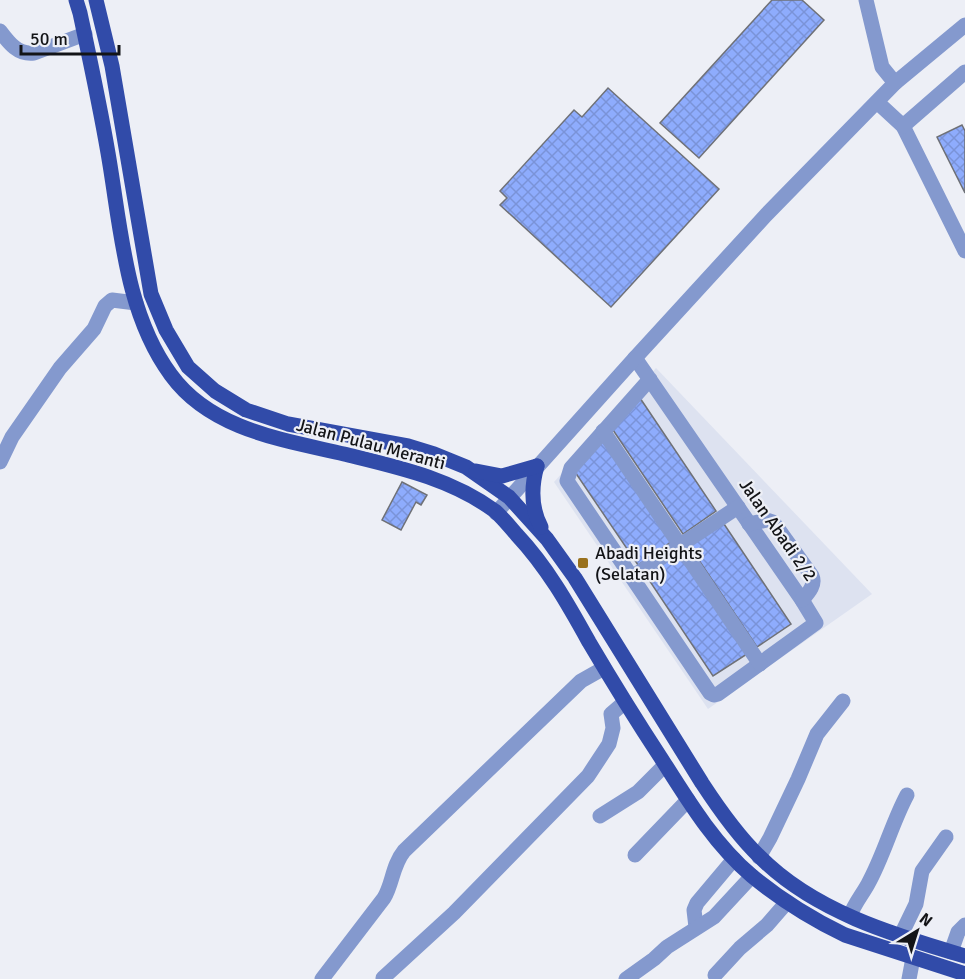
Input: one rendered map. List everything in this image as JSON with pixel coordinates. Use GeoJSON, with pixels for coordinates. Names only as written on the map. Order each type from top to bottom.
{"type":"FeatureCollection","features":[{"type":"Feature","properties":{"kind":"main road","name":"Jalan Pulau Meranti"},"geometry":{"type":"LineString","coordinates":[[76,0],[85,34],[135,303],[148,340],[172,378],[203,406],[241,426],[282,441],[342,453],[430,477],[453,486],[496,513],[533,552],[560,590],[604,668],[665,765],[688,800],[734,859],[752,876],[787,902],[845,935],[965,974]]}},
{"type":"Feature","properties":{"kind":"main road","name":"Jalan Pulau Meranti"},"geometry":{"type":"LineString","coordinates":[[96,0],[112,66],[151,294],[166,330],[188,367],[214,391],[246,410],[288,424],[408,446],[434,454],[466,467],[509,497],[547,539],[575,578],[702,783],[723,814],[759,857],[793,885],[831,909],[958,954]]}},
{"type":"Feature","properties":{"kind":"main road"},"geometry":{"type":"LineString","coordinates":[[466,467],[484,474],[502,476],[537,466],[532,489],[534,510],[547,539]]}},
{"type":"Feature","properties":{"kind":"street"},"geometry":{"type":"LineString","coordinates":[[866,0],[879,57],[885,72],[895,83]]}},
{"type":"Feature","properties":{"kind":"street"},"geometry":{"type":"LineString","coordinates":[[496,513],[634,358],[766,215],[895,83],[965,25]]}},
{"type":"Feature","properties":{"kind":"street"},"geometry":{"type":"LineString","coordinates":[[0,31],[12,46],[26,54],[85,34]]}},
{"type":"Feature","properties":{"kind":"street"},"geometry":{"type":"LineString","coordinates":[[903,126],[965,72]]}},
{"type":"Feature","properties":{"kind":"street"},"geometry":{"type":"LineString","coordinates":[[877,102],[903,126],[965,251]]}},
{"type":"Feature","properties":{"kind":"street"},"geometry":{"type":"LineString","coordinates":[[0,462],[12,436],[60,368],[94,329],[105,306],[112,300],[135,303]]}},
{"type":"Feature","properties":{"kind":"street","name":"Jalan Abadi 2/2"},"geometry":{"type":"LineString","coordinates":[[632,577],[710,693],[714,695],[816,623],[634,358]]}},
{"type":"Feature","properties":{"kind":"street"},"geometry":{"type":"LineString","coordinates":[[650,379],[571,468],[567,481],[632,577],[738,507]]}},
{"type":"Feature","properties":{"kind":"street"},"geometry":{"type":"LineString","coordinates":[[603,432],[760,664]]}},
{"type":"Feature","properties":{"kind":"street"},"geometry":{"type":"LineString","coordinates":[[749,524],[767,520],[773,522],[812,576],[812,586],[802,600]]}},
{"type":"Feature","properties":{"kind":"street"},"geometry":{"type":"LineString","coordinates":[[322,979],[384,898],[397,860],[404,851],[581,681],[604,668]]}},
{"type":"Feature","properties":{"kind":"street"},"geometry":{"type":"LineString","coordinates":[[759,857],[798,779],[817,734],[843,701]]}},
{"type":"Feature","properties":{"kind":"street"},"geometry":{"type":"LineString","coordinates":[[383,978],[454,913],[588,776],[609,744],[613,728],[611,714],[626,702]]}},
{"type":"Feature","properties":{"kind":"street"},"geometry":{"type":"LineString","coordinates":[[600,816],[638,792],[665,765]]}},
{"type":"Feature","properties":{"kind":"street"},"geometry":{"type":"LineString","coordinates":[[850,916],[868,884],[894,819],[907,795]]}},
{"type":"Feature","properties":{"kind":"street"},"geometry":{"type":"LineString","coordinates":[[635,855],[688,800]]}},
{"type":"Feature","properties":{"kind":"street"},"geometry":{"type":"LineString","coordinates":[[901,935],[916,904],[922,871],[946,837]]}},
{"type":"Feature","properties":{"kind":"street"},"geometry":{"type":"LineString","coordinates":[[696,927],[694,910],[697,903],[734,859]]}},
{"type":"Feature","properties":{"kind":"street"},"geometry":{"type":"LineString","coordinates":[[626,979],[696,927],[714,917],[752,876]]}},
{"type":"Feature","properties":{"kind":"street"},"geometry":{"type":"LineString","coordinates":[[715,975],[740,948],[767,925],[787,902]]}},
{"type":"Feature","properties":{"kind":"street"},"geometry":{"type":"LineString","coordinates":[[958,954],[958,932],[965,926]]}},
{"type":"Feature","properties":{"kind":"street"},"geometry":{"type":"LineString","coordinates":[[909,979],[913,958]]}},
{"type":"Feature","properties":{"kind":"shaded area"},"geometry":{"type":"Polygon","coordinates":[[[656,368],[872,594],[708,709],[554,482],[656,368]]]}},
{"type":"Feature","properties":{"kind":"building"},"geometry":{"type":"Polygon","coordinates":[[[772,0],[802,0],[824,20],[699,158],[660,123],[772,0]]]}},
{"type":"Feature","properties":{"kind":"building"},"geometry":{"type":"Polygon","coordinates":[[[608,88],[719,189],[611,307],[500,205],[507,198],[500,191],[574,110],[582,117],[608,88]]]}},
{"type":"Feature","properties":{"kind":"building"},"geometry":{"type":"Polygon","coordinates":[[[962,125],[965,131],[965,193],[937,137],[962,125]]]}},
{"type":"Feature","properties":{"kind":"building"},"geometry":{"type":"Polygon","coordinates":[[[638,395],[716,511],[683,534],[611,427],[638,395]]]}},
{"type":"Feature","properties":{"kind":"building"},"geometry":{"type":"Polygon","coordinates":[[[601,438],[671,542],[638,565],[573,469],[601,438]]]}},
{"type":"Feature","properties":{"kind":"building"},"geometry":{"type":"Polygon","coordinates":[[[402,482],[427,495],[421,505],[416,502],[401,530],[382,520],[402,482]]]}},
{"type":"Feature","properties":{"kind":"building"},"geometry":{"type":"Polygon","coordinates":[[[722,521],[791,624],[757,647],[688,544],[722,521]]]}},
{"type":"Feature","properties":{"kind":"building"},"geometry":{"type":"Polygon","coordinates":[[[679,552],[747,654],[713,676],[645,574],[679,552]]]}},
{"type":"Feature","properties":{"kind":"place","name":"Abadi Heights (Selatan)"},"geometry":{"type":"Point","coordinates":[583,563]}}]}
